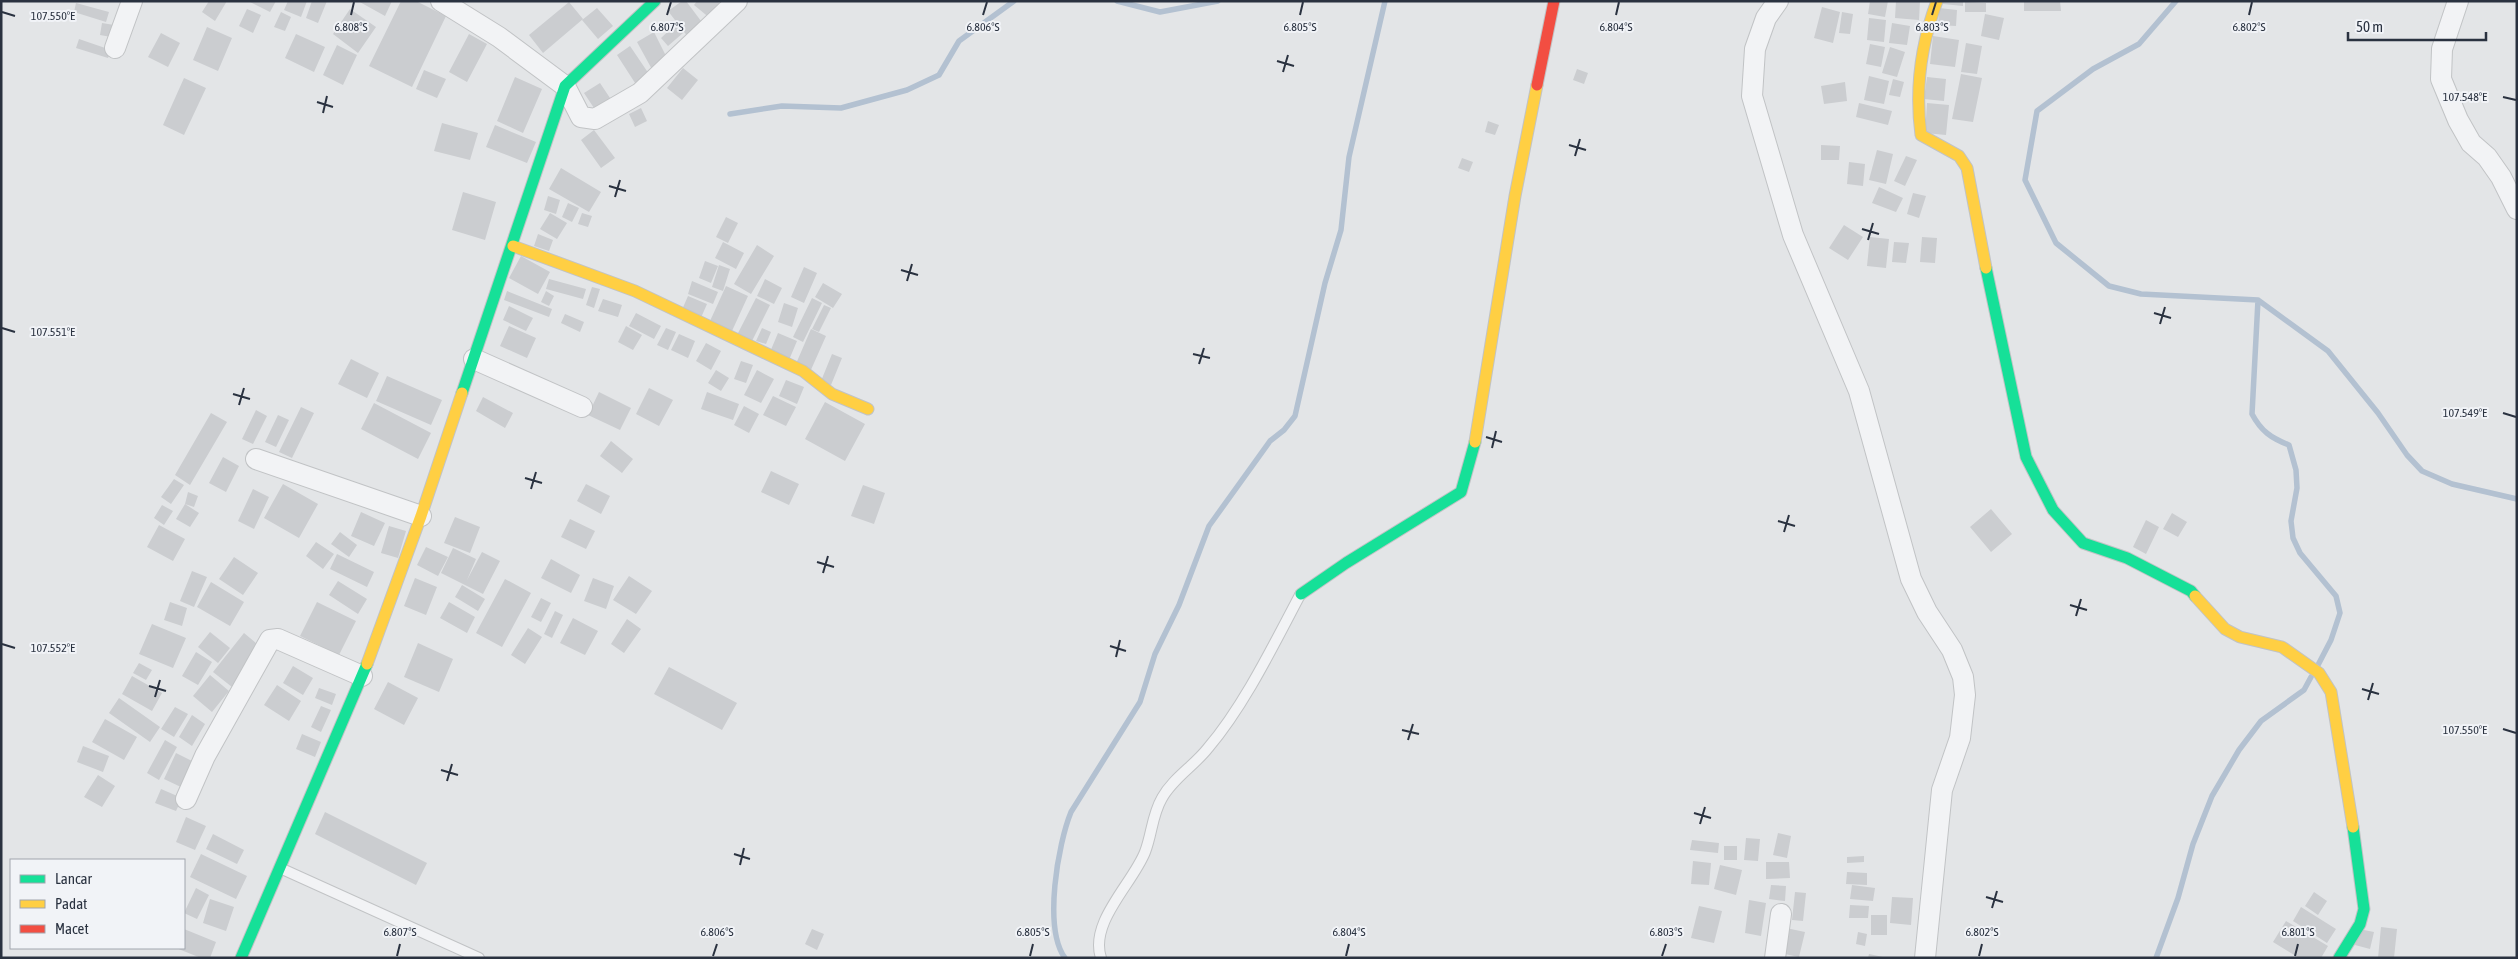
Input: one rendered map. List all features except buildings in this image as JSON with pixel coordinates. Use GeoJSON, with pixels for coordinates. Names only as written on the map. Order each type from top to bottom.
{"type":"FeatureCollection","features":[{"type":"Feature","properties":{"kind":"street"},"geometry":{"type":"LineString","coordinates":[[115,48],[132,1]]}},
{"type":"Feature","properties":{"kind":"street"},"geometry":{"type":"LineString","coordinates":[[440,1],[499,37],[565,86],[581,117],[595,119],[640,93],[737,1]]}},
{"type":"Feature","properties":{"kind":"street"},"geometry":{"type":"LineString","coordinates":[[241,958],[362,676],[420,516],[513,246],[565,86],[655,1]]}},
{"type":"Feature","properties":{"kind":"street"},"geometry":{"type":"LineString","coordinates":[[1301,594],[1346,562],[1461,492],[1473,455],[1514,196],[1554,1]]}},
{"type":"Feature","properties":{"kind":"street"},"geometry":{"type":"LineString","coordinates":[[1778,1],[1766,18],[1755,49],[1752,96],[1765,144],[1793,235],[1859,391],[1912,579],[1927,612],[1952,650],[1963,677],[1965,695],[1960,738],[1942,790],[1935,844],[1930,923],[1925,958]]}},
{"type":"Feature","properties":{"kind":"street"},"geometry":{"type":"LineString","coordinates":[[1937,1],[1929,23],[1920,82],[1918,118],[1921,135],[1959,156],[1967,168],[1998,332],[2026,457],[2053,510],[2082,543],[2102,548],[2127,558],[2192,591],[2226,629],[2240,637],[2282,646],[2320,673],[2332,692],[2362,881],[2364,909],[2360,924],[2339,958]]}},
{"type":"Feature","properties":{"kind":"street"},"geometry":{"type":"LineString","coordinates":[[2458,1],[2442,49],[2441,79],[2458,120],[2471,143],[2487,157],[2501,177],[2517,209]]}},
{"type":"Feature","properties":{"kind":"street"},"geometry":{"type":"LineString","coordinates":[[513,246],[634,291],[803,371],[832,394],[868,409]]}},
{"type":"Feature","properties":{"kind":"street"},"geometry":{"type":"LineString","coordinates":[[474,359],[582,406]]}},
{"type":"Feature","properties":{"kind":"street"},"geometry":{"type":"LineString","coordinates":[[256,459],[420,516]]}},
{"type":"Feature","properties":{"kind":"street"},"geometry":{"type":"LineString","coordinates":[[186,799],[205,756],[270,640],[278,639],[362,676]]}},
{"type":"Feature","properties":{"kind":"street"},"geometry":{"type":"LineString","coordinates":[[1775,958],[1781,914]]}},
{"type":"Feature","properties":{"kind":"lane"},"geometry":{"type":"LineString","coordinates":[[1101,958],[1098,949],[1105,921],[1145,852],[1162,796],[1179,776],[1208,749],[1247,690],[1301,594]]}},
{"type":"Feature","properties":{"kind":"lane"},"geometry":{"type":"LineString","coordinates":[[280,868],[479,958]]}},
{"type":"Feature","properties":{"kind":"waterway"},"geometry":{"type":"LineString","coordinates":[[730,114],[782,106],[841,108],[907,90],[939,75],[959,41],[1014,1]]}},
{"type":"Feature","properties":{"kind":"waterway"},"geometry":{"type":"LineString","coordinates":[[1117,1],[1160,12],[1218,1]]}},
{"type":"Feature","properties":{"kind":"waterway"},"geometry":{"type":"LineString","coordinates":[[1065,958],[1058,944],[1054,907],[1061,844],[1071,812],[1140,702],[1155,654],[1179,605],[1209,526],[1270,441],[1284,430],[1295,416],[1325,283],[1341,230],[1349,157],[1385,1]]}},
{"type":"Feature","properties":{"kind":"waterway"},"geometry":{"type":"LineString","coordinates":[[2176,1],[2139,44],[2093,69],[2037,111],[2025,180],[2056,243],[2109,286],[2141,294],[2258,300],[2328,351],[2378,413],[2407,455],[2422,471],[2452,484],[2517,499]]}},
{"type":"Feature","properties":{"kind":"waterway"},"geometry":{"type":"LineString","coordinates":[[2258,300],[2252,414],[2267,433],[2289,445],[2296,470],[2297,488],[2291,521],[2293,538],[2300,553],[2336,596],[2340,613],[2331,640],[2318,665]]}},
{"type":"Feature","properties":{"kind":"waterway"},"geometry":{"type":"LineString","coordinates":[[2156,958],[2178,898],[2193,844],[2212,796],[2239,750],[2261,721],[2304,690],[2311,677]]}},
{"type":"Feature","properties":{"kind":"traffic: fast"},"geometry":{"type":"LineString","coordinates":[[462,393],[565,86],[655,1]]}},
{"type":"Feature","properties":{"kind":"traffic: fast"},"geometry":{"type":"LineString","coordinates":[[1986,268],[2026,457],[2053,510],[2083,543],[2127,558],[2191,591],[2195,596]]}},
{"type":"Feature","properties":{"kind":"traffic: fast"},"geometry":{"type":"LineString","coordinates":[[1301,594],[1346,563],[1461,492],[1475,442]]}},
{"type":"Feature","properties":{"kind":"traffic: fast"},"geometry":{"type":"LineString","coordinates":[[241,958],[367,664]]}},
{"type":"Feature","properties":{"kind":"traffic: fast"},"geometry":{"type":"LineString","coordinates":[[2339,958],[2360,924],[2364,909],[2353,827]]}},
{"type":"Feature","properties":{"kind":"traffic: slow"},"geometry":{"type":"LineString","coordinates":[[1937,1],[1923,50],[1919,84],[1921,135],[1959,156],[1967,168],[1986,268]]}},
{"type":"Feature","properties":{"kind":"traffic: slow"},"geometry":{"type":"LineString","coordinates":[[1475,442],[1515,196],[1537,85]]}},
{"type":"Feature","properties":{"kind":"traffic: slow"},"geometry":{"type":"LineString","coordinates":[[513,246],[635,291],[803,371],[832,394],[868,409]]}},
{"type":"Feature","properties":{"kind":"traffic: slow"},"geometry":{"type":"LineString","coordinates":[[367,664],[421,516],[462,393]]}},
{"type":"Feature","properties":{"kind":"traffic: slow"},"geometry":{"type":"LineString","coordinates":[[2195,596],[2225,629],[2240,637],[2282,647],[2319,673],[2331,692],[2353,827]]}},
{"type":"Feature","properties":{"kind":"traffic: jam"},"geometry":{"type":"LineString","coordinates":[[1537,85],[1554,1]]}}]}
